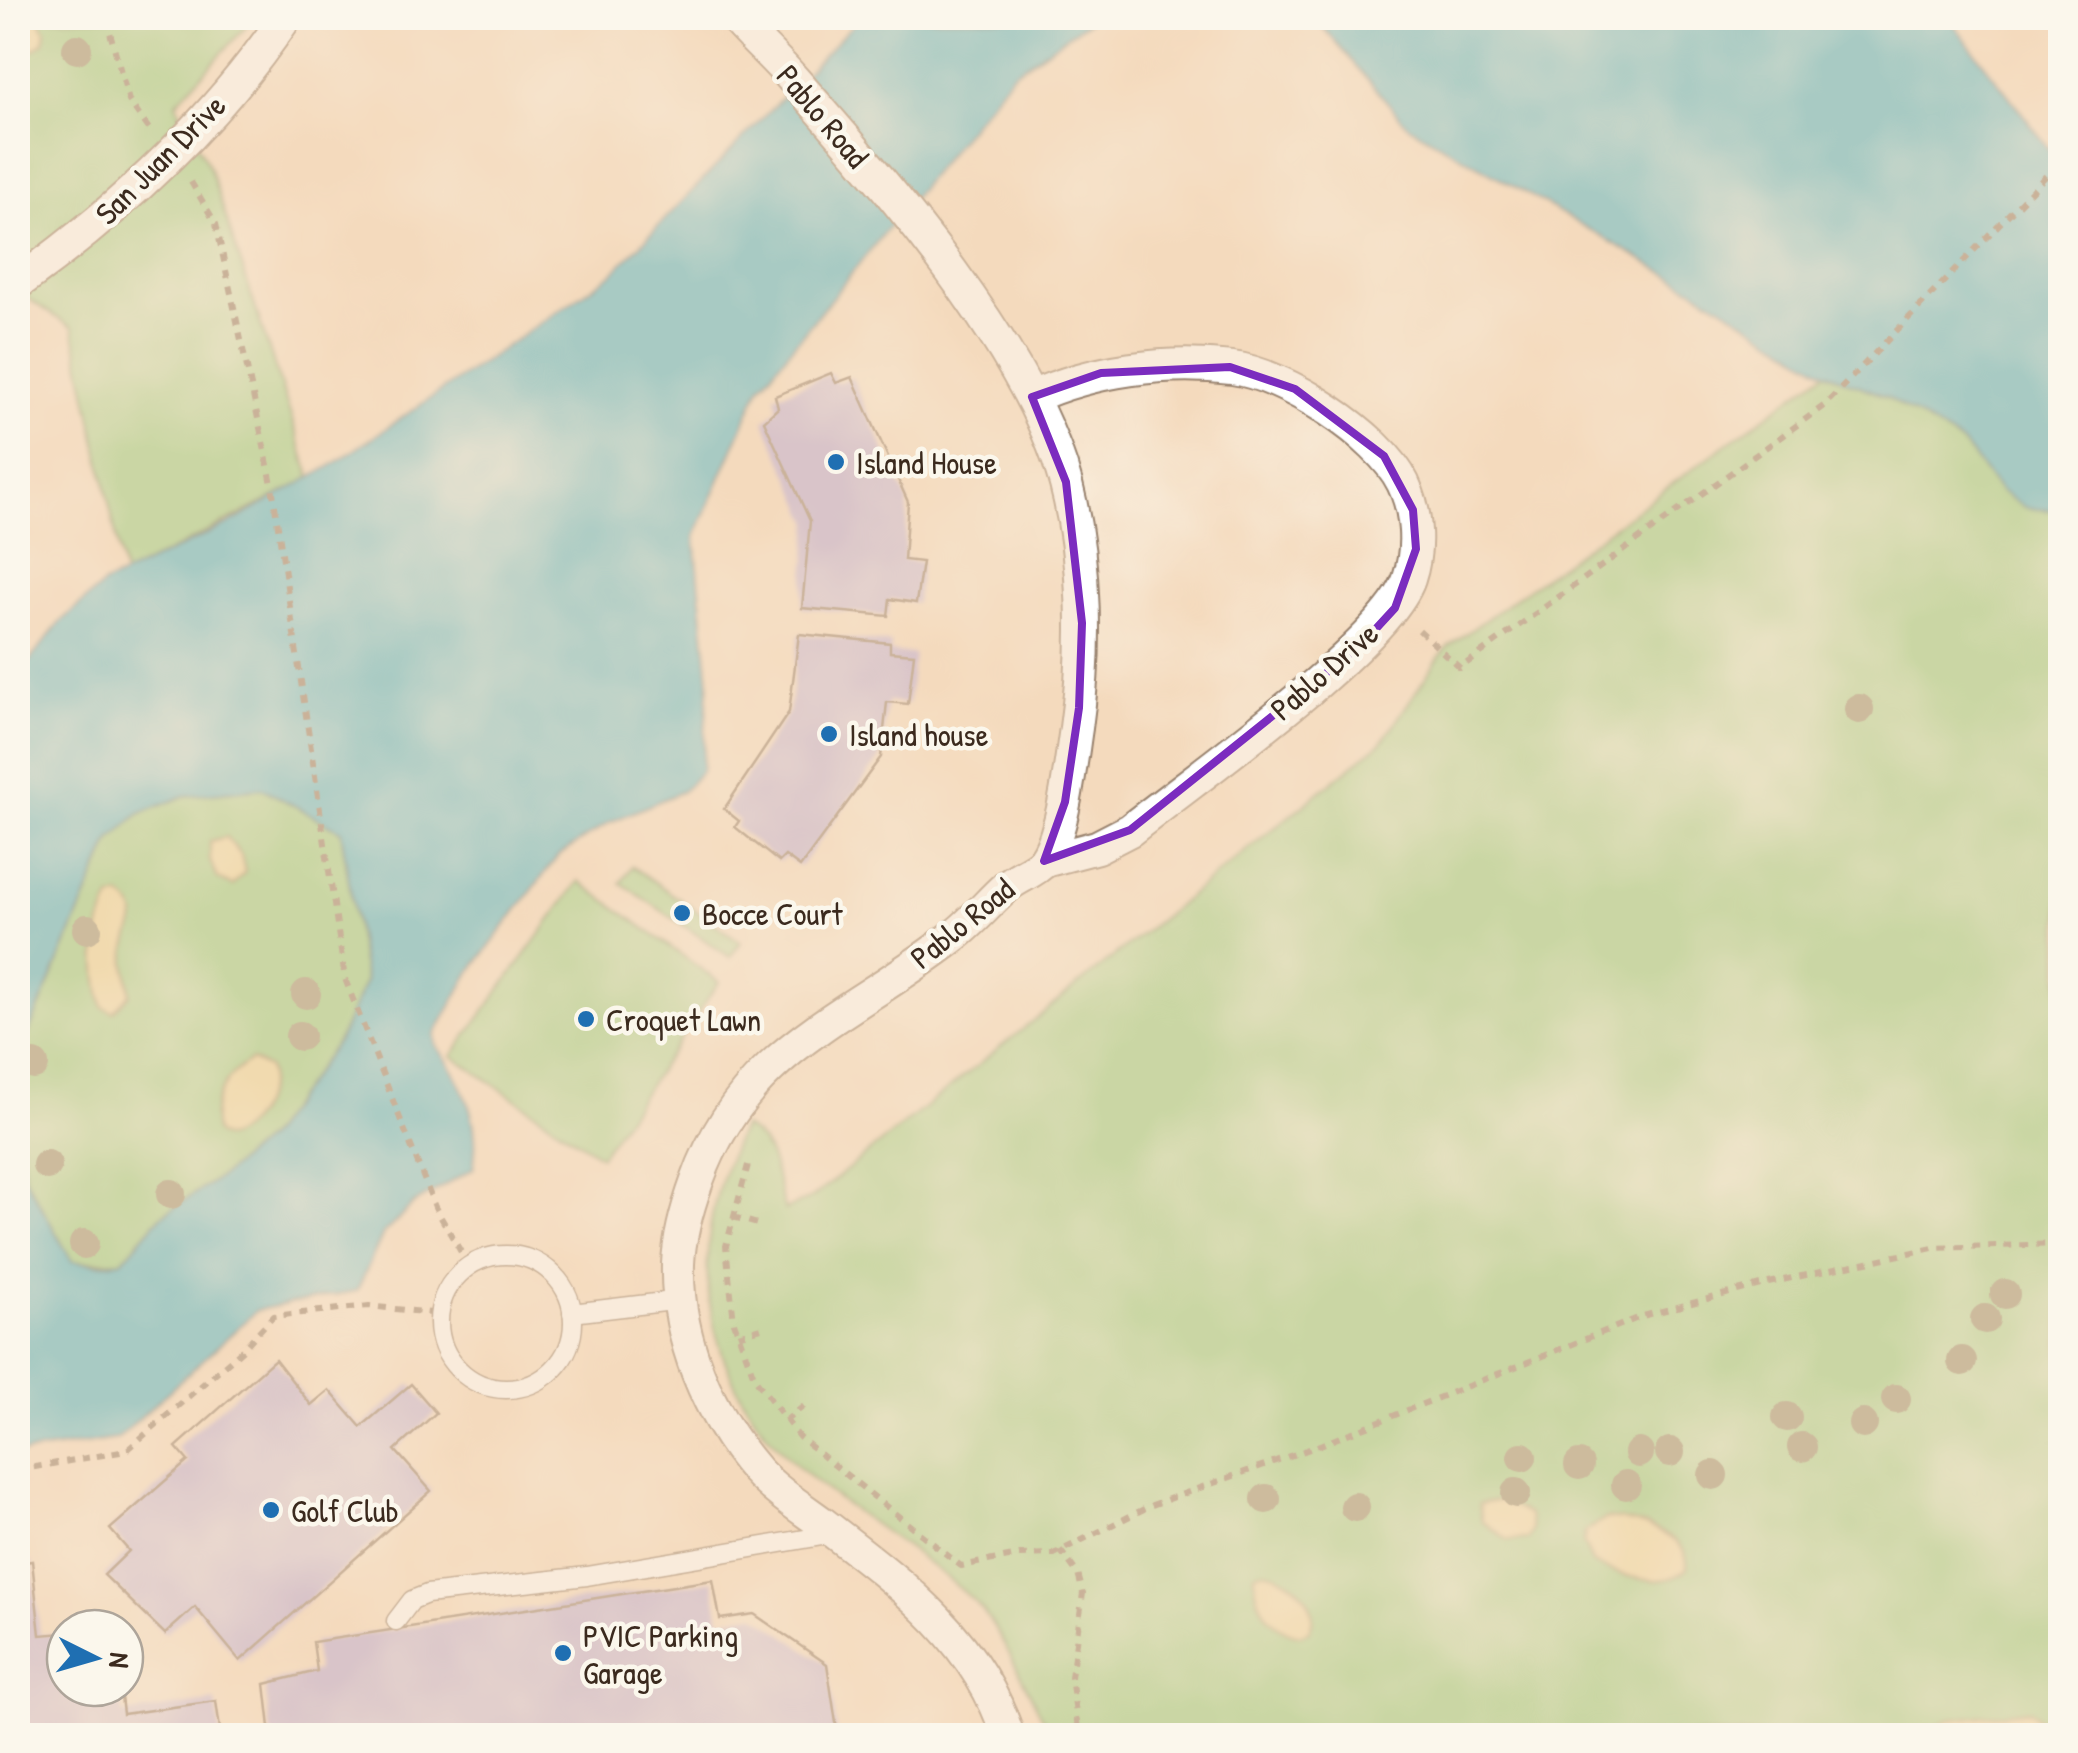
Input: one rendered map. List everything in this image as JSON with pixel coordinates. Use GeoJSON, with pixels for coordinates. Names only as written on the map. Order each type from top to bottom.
{"type":"FeatureCollection","features":[{"type":"Feature","properties":{"kind":"street","name":"San Juan Drive"},"geometry":{"type":"LineString","coordinates":[[18,283],[132,194],[170,157],[203,124],[285,18]]}},
{"type":"Feature","properties":{"kind":"street","name":"Pablo Road"},"geometry":{"type":"LineString","coordinates":[[735,18],[793,78],[909,219],[996,337],[1032,397],[1066,482],[1076,538],[1082,623],[1079,708],[1065,802],[1044,861],[1012,882],[956,936],[784,1052],[753,1081],[726,1115],[691,1198],[678,1262],[694,1365],[710,1403],[756,1470],[935,1613],[980,1671],[1008,1736]]}},
{"type":"Feature","properties":{"kind":"street","name":"Pablo Drive"},"geometry":{"type":"LineString","coordinates":[[1032,397],[1101,374],[1152,368],[1230,368],[1266,375],[1295,388],[1384,456],[1403,481],[1413,510],[1416,549],[1409,580],[1395,608],[1360,646],[1130,830],[1097,847],[1044,861]]}},
{"type":"Feature","properties":{"kind":"lane"},"geometry":{"type":"LineString","coordinates":[[497,1255],[532,1260],[560,1283],[572,1313],[570,1341],[559,1363],[530,1385],[506,1389],[483,1385],[454,1364],[442,1344],[440,1314],[449,1287],[469,1266],[497,1255]]}},
{"type":"Feature","properties":{"kind":"lane"},"geometry":{"type":"LineString","coordinates":[[572,1313],[681,1300]]}},
{"type":"Feature","properties":{"kind":"lane"},"geometry":{"type":"LineString","coordinates":[[396,1622],[412,1600],[427,1594],[587,1576],[836,1534]]}},
{"type":"Feature","properties":{"kind":"path"},"geometry":{"type":"LineString","coordinates":[[106,18],[129,101],[196,187],[216,224],[271,479],[344,979],[435,1207],[469,1266]]}},
{"type":"Feature","properties":{"kind":"path"},"geometry":{"type":"LineString","coordinates":[[1395,608],[1460,668],[1825,405],[2060,161]]}},
{"type":"Feature","properties":{"kind":"path"},"geometry":{"type":"LineString","coordinates":[[752,1153],[726,1246],[728,1286],[738,1335],[755,1379],[786,1421],[951,1562],[970,1566],[1060,1550],[1152,1505],[1316,1448],[1643,1316],[1764,1284],[1933,1248],[2060,1244]]}},
{"type":"Feature","properties":{"kind":"path"},"geometry":{"type":"LineString","coordinates":[[733,1217],[757,1224]]}},
{"type":"Feature","properties":{"kind":"path"},"geometry":{"type":"LineString","coordinates":[[18,1470],[126,1451],[242,1350],[273,1316],[368,1306],[440,1314]]}},
{"type":"Feature","properties":{"kind":"path"},"geometry":{"type":"LineString","coordinates":[[738,1335],[762,1328]]}},
{"type":"Feature","properties":{"kind":"path"},"geometry":{"type":"LineString","coordinates":[[786,1421],[804,1406]]}},
{"type":"Feature","properties":{"kind":"path"},"geometry":{"type":"LineString","coordinates":[[1060,1550],[1078,1574],[1083,1593],[1071,1677],[1080,1736]]}},
{"type":"Feature","properties":{"kind":"highlighted area"},"geometry":{"type":"Polygon","coordinates":[[[1230,367],[1295,389],[1384,456],[1413,510],[1416,549],[1395,608],[1360,646],[1130,830],[1044,861],[1065,802],[1079,708],[1082,623],[1066,482],[1032,397],[1101,373],[1230,367]]]}},
{"type":"Feature","properties":{"kind":"green space"},"geometry":{"type":"Polygon","coordinates":[[[18,18],[254,18],[176,103],[210,169],[311,478],[124,575],[73,328],[18,292],[18,18]]]}},
{"type":"Feature","properties":{"kind":"green space"},"geometry":{"type":"Polygon","coordinates":[[[1826,372],[1887,397],[1963,444],[2000,491],[2060,511],[2060,1735],[1052,1735],[986,1614],[938,1570],[786,1456],[756,1420],[732,1377],[709,1299],[708,1248],[716,1199],[742,1127],[753,1133],[767,1151],[785,1210],[813,1197],[1382,742],[1445,649],[1826,372]]]}},
{"type":"Feature","properties":{"kind":"green space"},"geometry":{"type":"Polygon","coordinates":[[[240,786],[262,788],[341,831],[365,982],[339,1039],[269,1136],[223,1175],[161,1216],[122,1261],[72,1262],[24,1176],[18,1110],[27,1036],[111,840],[139,814],[184,796],[240,786]]]}},
{"type":"Feature","properties":{"kind":"green space","name":"Bocce Court"},"geometry":{"type":"Polygon","coordinates":[[[632,866],[741,942],[730,957],[621,883],[632,866]]]}},
{"type":"Feature","properties":{"kind":"green space","name":"Croquet Lawn"},"geometry":{"type":"Polygon","coordinates":[[[579,881],[719,982],[600,1156],[452,1056],[579,881]]]}},
{"type":"Feature","properties":{"kind":"sand"},"geometry":{"type":"Polygon","coordinates":[[[18,18],[38,18],[46,31],[44,42],[34,50],[18,47],[18,18]]]}},
{"type":"Feature","properties":{"kind":"sand"},"geometry":{"type":"Polygon","coordinates":[[[226,837],[241,855],[245,872],[233,886],[218,879],[210,861],[210,841],[226,837]]]}},
{"type":"Feature","properties":{"kind":"sand"},"geometry":{"type":"Polygon","coordinates":[[[120,896],[133,908],[135,921],[126,958],[130,994],[113,1012],[103,1007],[97,952],[105,912],[111,899],[120,896]]]}},
{"type":"Feature","properties":{"kind":"sand"},"geometry":{"type":"Polygon","coordinates":[[[251,1060],[268,1068],[264,1100],[241,1130],[223,1138],[216,1134],[214,1123],[217,1102],[234,1073],[251,1060]]]}},
{"type":"Feature","properties":{"kind":"sand"},"geometry":{"type":"Polygon","coordinates":[[[1500,1500],[1529,1515],[1532,1530],[1528,1539],[1508,1540],[1482,1521],[1479,1504],[1500,1500]]]}},
{"type":"Feature","properties":{"kind":"sand"},"geometry":{"type":"Polygon","coordinates":[[[1607,1518],[1645,1526],[1670,1538],[1686,1556],[1687,1568],[1678,1575],[1655,1580],[1593,1564],[1583,1543],[1585,1532],[1607,1518]]]}},
{"type":"Feature","properties":{"kind":"sand"},"geometry":{"type":"Polygon","coordinates":[[[1255,1573],[1282,1577],[1301,1591],[1312,1610],[1309,1631],[1300,1635],[1272,1621],[1257,1595],[1255,1573]]]}},
{"type":"Feature","properties":{"kind":"sand"},"geometry":{"type":"Polygon","coordinates":[[[2029,1710],[2045,1725],[2044,1735],[1919,1735],[1949,1720],[2029,1710]]]}},
{"type":"Feature","properties":{"kind":"water"},"geometry":{"type":"Polygon","coordinates":[[[859,18],[1093,18],[1013,73],[760,387],[695,537],[709,681],[702,770],[683,791],[610,822],[558,856],[469,974],[435,1035],[436,1045],[455,1073],[473,1119],[473,1169],[415,1203],[383,1234],[357,1291],[257,1310],[117,1439],[18,1454],[18,1112],[24,1176],[72,1261],[122,1261],[161,1216],[223,1175],[269,1136],[339,1039],[365,982],[341,831],[262,788],[184,796],[139,814],[111,840],[27,1036],[18,1110],[18,679],[23,669],[61,621],[104,584],[227,525],[331,466],[612,274],[859,18]]]}},
{"type":"Feature","properties":{"kind":"water"},"geometry":{"type":"Polygon","coordinates":[[[1308,18],[1949,18],[2052,152],[2060,152],[2060,511],[2026,508],[2000,491],[1963,444],[1887,397],[1826,372],[1702,294],[1407,125],[1320,24],[1308,18]]]}},
{"type":"Feature","properties":{"kind":"building","name":"Island House"},"geometry":{"type":"Polygon","coordinates":[[[831,373],[836,383],[852,377],[908,502],[904,560],[922,562],[916,603],[890,599],[888,616],[802,608],[810,521],[764,421],[778,408],[775,396],[831,373]]]}},
{"type":"Feature","properties":{"kind":"building","name":"Island house"},"geometry":{"type":"Polygon","coordinates":[[[799,634],[890,643],[890,652],[914,654],[908,704],[887,702],[881,757],[800,867],[785,856],[779,862],[735,827],[739,821],[724,809],[789,712],[799,634]]]}},
{"type":"Feature","properties":{"kind":"building","name":"Golf Club"},"geometry":{"type":"Polygon","coordinates":[[[275,1359],[311,1405],[329,1390],[361,1427],[411,1384],[436,1413],[395,1450],[431,1491],[240,1661],[195,1607],[165,1634],[145,1615],[145,1608],[138,1608],[104,1575],[129,1551],[110,1529],[188,1461],[176,1447],[275,1359]]]}},
{"type":"Feature","properties":{"kind":"building"},"geometry":{"type":"Polygon","coordinates":[[[32,1561],[40,1635],[45,1635],[45,1708],[122,1708],[123,1714],[216,1701],[221,1736],[18,1736],[18,1563],[32,1561]]]}},
{"type":"Feature","properties":{"kind":"building","name":"PVIC Parking Garage"},"geometry":{"type":"Polygon","coordinates":[[[713,1580],[720,1619],[754,1614],[827,1664],[838,1736],[271,1736],[265,1684],[317,1671],[313,1642],[713,1580]]]}},
{"type":"Feature","properties":{"kind":"place","name":"Island House"},"geometry":{"type":"Point","coordinates":[836,462]}},
{"type":"Feature","properties":{"kind":"place","name":"Island house"},"geometry":{"type":"Point","coordinates":[829,734]}},
{"type":"Feature","properties":{"kind":"place","name":"Bocce Court"},"geometry":{"type":"Point","coordinates":[682,913]}},
{"type":"Feature","properties":{"kind":"place","name":"Croquet Lawn"},"geometry":{"type":"Point","coordinates":[586,1019]}},
{"type":"Feature","properties":{"kind":"place","name":"Golf Club"},"geometry":{"type":"Point","coordinates":[271,1510]}},
{"type":"Feature","properties":{"kind":"place","name":"PVIC Parking Garage"},"geometry":{"type":"Point","coordinates":[563,1653]}}]}
